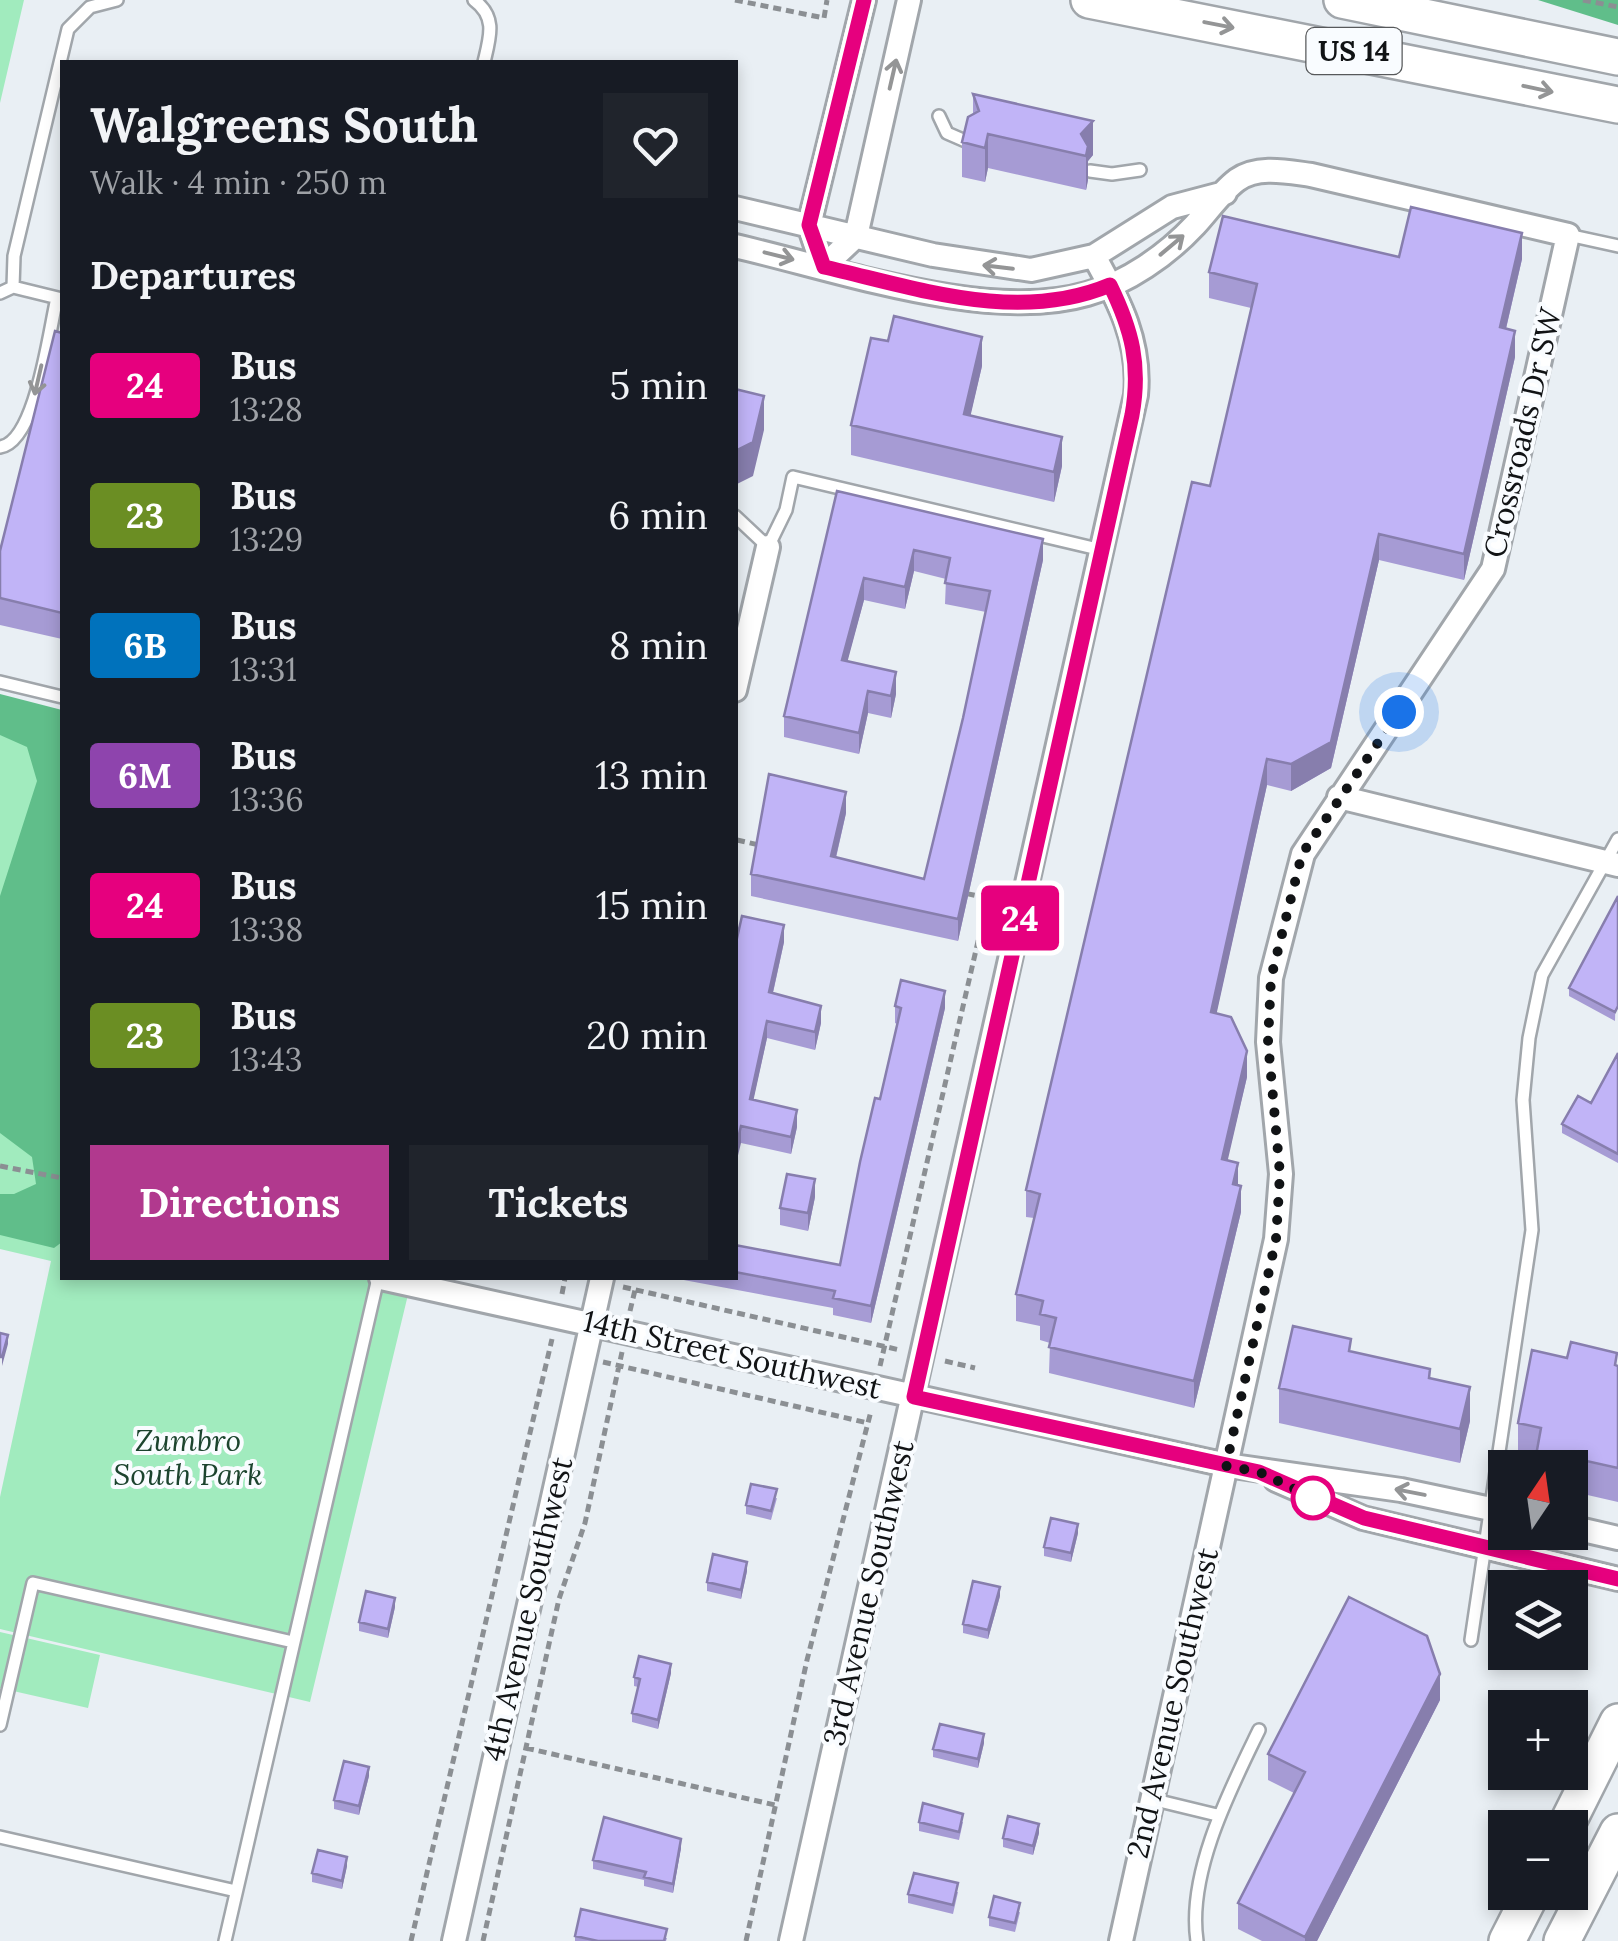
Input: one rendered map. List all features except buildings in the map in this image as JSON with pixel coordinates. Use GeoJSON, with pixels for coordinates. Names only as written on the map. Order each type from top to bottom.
{"type":"FeatureCollection","features":[{"type":"Feature","properties":{"kind":"main road","name":"US 14"},"geometry":{"type":"LineString","coordinates":[[1089,0],[1618,106]]}},
{"type":"Feature","properties":{"kind":"main road","name":"US 14"},"geometry":{"type":"LineString","coordinates":[[1342,0],[1618,57]]}},
{"type":"Feature","properties":{"kind":"main road"},"geometry":{"type":"LineString","coordinates":[[1574,1810],[1618,1722]]}},
{"type":"Feature","properties":{"kind":"main road"},"geometry":{"type":"LineString","coordinates":[[1562,1941],[1618,1832]]}},
{"type":"Feature","properties":{"kind":"main road"},"geometry":{"type":"LineString","coordinates":[[1507,1941],[1523,1910]]}},
{"type":"Feature","properties":{"kind":"street"},"geometry":{"type":"LineString","coordinates":[[824,267],[809,225],[864,0]]}},
{"type":"Feature","properties":{"kind":"street"},"geometry":{"type":"LineString","coordinates":[[824,267],[856,236],[909,0]]}},
{"type":"Feature","properties":{"kind":"street"},"geometry":{"type":"LineString","coordinates":[[738,247],[1012,304],[1057,302],[1110,285],[1176,243],[1238,180],[1255,173],[1311,175],[1568,235]]}},
{"type":"Feature","properties":{"kind":"street"},"geometry":{"type":"LineString","coordinates":[[738,209],[1010,268],[1044,268],[1094,256],[1172,206],[1225,193]]}},
{"type":"Feature","properties":{"kind":"street","name":"Crossroads Dr SW"},"geometry":{"type":"LineString","coordinates":[[1226,1466],[1276,1239],[1280,1174],[1268,1042],[1271,978],[1302,854],[1493,569],[1568,235]]}},
{"type":"Feature","properties":{"kind":"street","name":"3rd Avenue Southwest"},"geometry":{"type":"LineString","coordinates":[[791,1941],[1138,376],[1129,326],[1094,256]]}},
{"type":"Feature","properties":{"kind":"street"},"geometry":{"type":"LineString","coordinates":[[738,677],[768,548]]}},
{"type":"Feature","properties":{"kind":"street"},"geometry":{"type":"LineString","coordinates":[[1339,797],[1612,863]]}},
{"type":"Feature","properties":{"kind":"street","name":"14th Street Southwest"},"geometry":{"type":"LineString","coordinates":[[389,1280],[1226,1466],[1377,1486],[1488,1508]]}},
{"type":"Feature","properties":{"kind":"street","name":"4th Avenue Southwest"},"geometry":{"type":"LineString","coordinates":[[454,1941],[602,1280]]}},
{"type":"Feature","properties":{"kind":"street","name":"2nd Avenue Southwest"},"geometry":{"type":"LineString","coordinates":[[1121,1941],[1226,1466]]}},
{"type":"Feature","properties":{"kind":"street","name":"14th Street Southwest"},"geometry":{"type":"LineString","coordinates":[[1259,1472],[1350,1514],[1618,1579]]}},
{"type":"Feature","properties":{"kind":"street"},"geometry":{"type":"LineString","coordinates":[[1588,1532],[1618,1538]]}},
{"type":"Feature","properties":{"kind":"lane"},"geometry":{"type":"LineString","coordinates":[[61,60],[68,29],[90,7],[117,0]]}},
{"type":"Feature","properties":{"kind":"lane"},"geometry":{"type":"LineString","coordinates":[[474,0],[488,12],[492,32],[485,60]]}},
{"type":"Feature","properties":{"kind":"lane"},"geometry":{"type":"LineString","coordinates":[[13,287],[14,256],[60,63]]}},
{"type":"Feature","properties":{"kind":"lane"},"geometry":{"type":"LineString","coordinates":[[939,116],[947,132],[970,143]]}},
{"type":"Feature","properties":{"kind":"lane"},"geometry":{"type":"LineString","coordinates":[[1090,171],[1112,174],[1140,170]]}},
{"type":"Feature","properties":{"kind":"lane"},"geometry":{"type":"LineString","coordinates":[[1568,235],[1618,246]]}},
{"type":"Feature","properties":{"kind":"lane"},"geometry":{"type":"LineString","coordinates":[[0,293],[13,287],[60,298],[28,422],[17,441],[0,448]]}},
{"type":"Feature","properties":{"kind":"lane"},"geometry":{"type":"LineString","coordinates":[[738,519],[768,548],[786,510],[793,477],[1102,550]]}},
{"type":"Feature","properties":{"kind":"lane"},"geometry":{"type":"LineString","coordinates":[[0,682],[60,697]]}},
{"type":"Feature","properties":{"kind":"lane"},"geometry":{"type":"LineString","coordinates":[[1504,1450],[1532,1230],[1524,1100],[1528,1038],[1542,974],[1612,863],[1618,839]]}},
{"type":"Feature","properties":{"kind":"lane"},"geometry":{"type":"LineString","coordinates":[[225,1941],[380,1280]]}},
{"type":"Feature","properties":{"kind":"lane"},"geometry":{"type":"LineString","coordinates":[[1471,1640],[1488,1534]]}},
{"type":"Feature","properties":{"kind":"lane"},"geometry":{"type":"LineString","coordinates":[[0,1725],[33,1584],[293,1642]]}},
{"type":"Feature","properties":{"kind":"lane"},"geometry":{"type":"LineString","coordinates":[[1197,1941],[1194,1921],[1218,1815],[1259,1730]]}},
{"type":"Feature","properties":{"kind":"lane"},"geometry":{"type":"LineString","coordinates":[[1151,1799],[1218,1815]]}},
{"type":"Feature","properties":{"kind":"lane"},"geometry":{"type":"LineString","coordinates":[[0,1837],[236,1891]]}},
{"type":"Feature","properties":{"kind":"path"},"geometry":{"type":"LineString","coordinates":[[735,0],[824,18],[828,0]]}},
{"type":"Feature","properties":{"kind":"path"},"geometry":{"type":"LineString","coordinates":[[1583,0],[1618,8]]}},
{"type":"Feature","properties":{"kind":"path"},"geometry":{"type":"LineString","coordinates":[[738,840],[776,849]]}},
{"type":"Feature","properties":{"kind":"path"},"geometry":{"type":"LineString","coordinates":[[746,1941],[807,1660],[868,1423],[988,898],[949,889]]}},
{"type":"Feature","properties":{"kind":"path"},"geometry":{"type":"LineString","coordinates":[[0,1166],[60,1178]]}},
{"type":"Feature","properties":{"kind":"path"},"geometry":{"type":"LineString","coordinates":[[635,1290],[884,1346]]}},
{"type":"Feature","properties":{"kind":"path"},"geometry":{"type":"LineString","coordinates":[[411,1941],[550,1349]]}},
{"type":"Feature","properties":{"kind":"path"},"geometry":{"type":"LineString","coordinates":[[483,1941],[560,1599],[585,1523],[619,1365],[868,1423]]}},
{"type":"Feature","properties":{"kind":"path"},"geometry":{"type":"LineString","coordinates":[[526,1748],[775,1805]]}},
{"type":"Feature","properties":{"kind":"green space"},"geometry":{"type":"Polygon","coordinates":[[[0,0],[24,0],[0,103],[0,0]]]}},
{"type":"Feature","properties":{"kind":"green space"},"geometry":{"type":"Polygon","coordinates":[[[1538,0],[1618,0],[1618,25],[1538,0]]]}},
{"type":"Feature","properties":{"kind":"green space"},"geometry":{"type":"Polygon","coordinates":[[[0,694],[60,709],[60,1244],[54,1248],[0,1235],[0,1194],[14,1194],[36,1184],[32,1157],[0,1133],[0,896],[37,781],[27,747],[0,735],[0,694]]]}},
{"type":"Feature","properties":{"kind":"green space","name":"Zumbro South Park"},"geometry":{"type":"Polygon","coordinates":[[[0,701],[60,716],[60,1280],[412,1280],[310,1702],[0,1629],[0,1497],[51,1261],[0,1249],[0,701]]]}},
{"type":"Feature","properties":{"kind":"green space"},"geometry":{"type":"Polygon","coordinates":[[[0,1632],[100,1655],[88,1708],[0,1688],[0,1632]]]}},
{"type":"Feature","properties":{"kind":"bus line","name":"24"},"geometry":{"type":"LineString","coordinates":[[864,0],[809,225],[824,267],[976,300],[1012,304],[1057,302],[1110,285],[1129,326],[1138,362],[1132,415],[914,1397],[1259,1472],[1350,1514],[1618,1579]]}},
{"type":"Feature","properties":{"kind":"route"},"geometry":{"type":"LineString","coordinates":[[1313,1498],[1328,1505],[1259,1472],[1226,1466],[1276,1239],[1280,1174],[1268,1042],[1271,978],[1302,854],[1399,712]]}}]}
